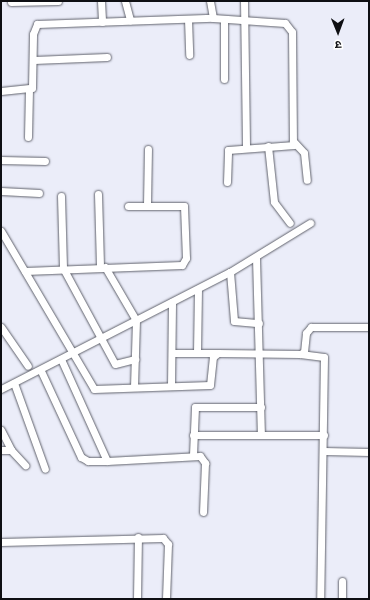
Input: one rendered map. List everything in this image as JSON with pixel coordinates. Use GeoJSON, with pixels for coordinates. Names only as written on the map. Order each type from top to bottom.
{"type":"FeatureCollection","features":[{"type":"Feature","properties":{"kind":"street"},"geometry":{"type":"LineString","coordinates":[[11,2],[58,1]]}},
{"type":"Feature","properties":{"kind":"street"},"geometry":{"type":"LineString","coordinates":[[101,1],[102,22]]}},
{"type":"Feature","properties":{"kind":"street"},"geometry":{"type":"LineString","coordinates":[[125,1],[130,20]]}},
{"type":"Feature","properties":{"kind":"street"},"geometry":{"type":"LineString","coordinates":[[210,1],[213,18]]}},
{"type":"Feature","properties":{"kind":"street"},"geometry":{"type":"LineString","coordinates":[[244,1],[246,148]]}},
{"type":"Feature","properties":{"kind":"street"},"geometry":{"type":"LineString","coordinates":[[28,137],[29,90],[34,79],[33,34],[37,24],[213,18],[285,23],[292,29],[294,144]]}},
{"type":"Feature","properties":{"kind":"street"},"geometry":{"type":"LineString","coordinates":[[188,19],[190,55]]}},
{"type":"Feature","properties":{"kind":"street"},"geometry":{"type":"LineString","coordinates":[[224,19],[224,80]]}},
{"type":"Feature","properties":{"kind":"street"},"geometry":{"type":"LineString","coordinates":[[34,60],[107,57]]}},
{"type":"Feature","properties":{"kind":"street"},"geometry":{"type":"LineString","coordinates":[[1,91],[29,90]]}},
{"type":"Feature","properties":{"kind":"street"},"geometry":{"type":"LineString","coordinates":[[227,182],[227,151],[294,144],[304,153],[307,180]]}},
{"type":"Feature","properties":{"kind":"street"},"geometry":{"type":"LineString","coordinates":[[268,146],[274,202],[290,223]]}},
{"type":"Feature","properties":{"kind":"street"},"geometry":{"type":"LineString","coordinates":[[147,205],[148,149]]}},
{"type":"Feature","properties":{"kind":"street"},"geometry":{"type":"LineString","coordinates":[[1,160],[46,161]]}},
{"type":"Feature","properties":{"kind":"street"},"geometry":{"type":"LineString","coordinates":[[1,191],[39,193]]}},
{"type":"Feature","properties":{"kind":"street"},"geometry":{"type":"LineString","coordinates":[[98,194],[102,267],[136,320],[134,387]]}},
{"type":"Feature","properties":{"kind":"street"},"geometry":{"type":"LineString","coordinates":[[61,196],[63,268],[116,366],[135,360]]}},
{"type":"Feature","properties":{"kind":"street"},"geometry":{"type":"LineString","coordinates":[[25,271],[63,268],[178,265],[184,262],[184,206],[128,206]]}},
{"type":"Feature","properties":{"kind":"street"},"geometry":{"type":"LineString","coordinates":[[1,389],[41,371],[74,351],[230,272],[256,258],[310,223]]}},
{"type":"Feature","properties":{"kind":"street"},"geometry":{"type":"LineString","coordinates":[[1,231],[74,351],[92,388],[212,384],[216,353]]}},
{"type":"Feature","properties":{"kind":"street"},"geometry":{"type":"LineString","coordinates":[[256,258],[260,353],[261,435]]}},
{"type":"Feature","properties":{"kind":"street"},"geometry":{"type":"LineString","coordinates":[[230,272],[234,321],[259,323]]}},
{"type":"Feature","properties":{"kind":"street"},"geometry":{"type":"LineString","coordinates":[[197,353],[198,289]]}},
{"type":"Feature","properties":{"kind":"street"},"geometry":{"type":"LineString","coordinates":[[171,386],[172,302]]}},
{"type":"Feature","properties":{"kind":"street"},"geometry":{"type":"LineString","coordinates":[[1,327],[28,366]]}},
{"type":"Feature","properties":{"kind":"street"},"geometry":{"type":"LineString","coordinates":[[300,354],[304,352],[306,332],[310,327],[369,327]]}},
{"type":"Feature","properties":{"kind":"street"},"geometry":{"type":"LineString","coordinates":[[172,353],[300,354],[324,357],[324,451],[320,599]]}},
{"type":"Feature","properties":{"kind":"street"},"geometry":{"type":"LineString","coordinates":[[61,359],[107,461]]}},
{"type":"Feature","properties":{"kind":"street"},"geometry":{"type":"LineString","coordinates":[[41,371],[81,457],[88,461],[193,455],[200,456],[205,462],[203,512]]}},
{"type":"Feature","properties":{"kind":"street"},"geometry":{"type":"LineString","coordinates":[[14,383],[45,468]]}},
{"type":"Feature","properties":{"kind":"street"},"geometry":{"type":"LineString","coordinates":[[193,455],[195,407],[260,407]]}},
{"type":"Feature","properties":{"kind":"street"},"geometry":{"type":"LineString","coordinates":[[1,430],[11,450],[25,465]]}},
{"type":"Feature","properties":{"kind":"street"},"geometry":{"type":"LineString","coordinates":[[193,435],[324,435]]}},
{"type":"Feature","properties":{"kind":"street"},"geometry":{"type":"LineString","coordinates":[[1,450],[11,450]]}},
{"type":"Feature","properties":{"kind":"street"},"geometry":{"type":"LineString","coordinates":[[324,451],[369,452]]}},
{"type":"Feature","properties":{"kind":"street"},"geometry":{"type":"LineString","coordinates":[[1,542],[138,537],[167,541],[166,599]]}},
{"type":"Feature","properties":{"kind":"street"},"geometry":{"type":"LineString","coordinates":[[137,599],[138,537]]}},
{"type":"Feature","properties":{"kind":"street"},"geometry":{"type":"LineString","coordinates":[[342,581],[342,599]]}}]}
